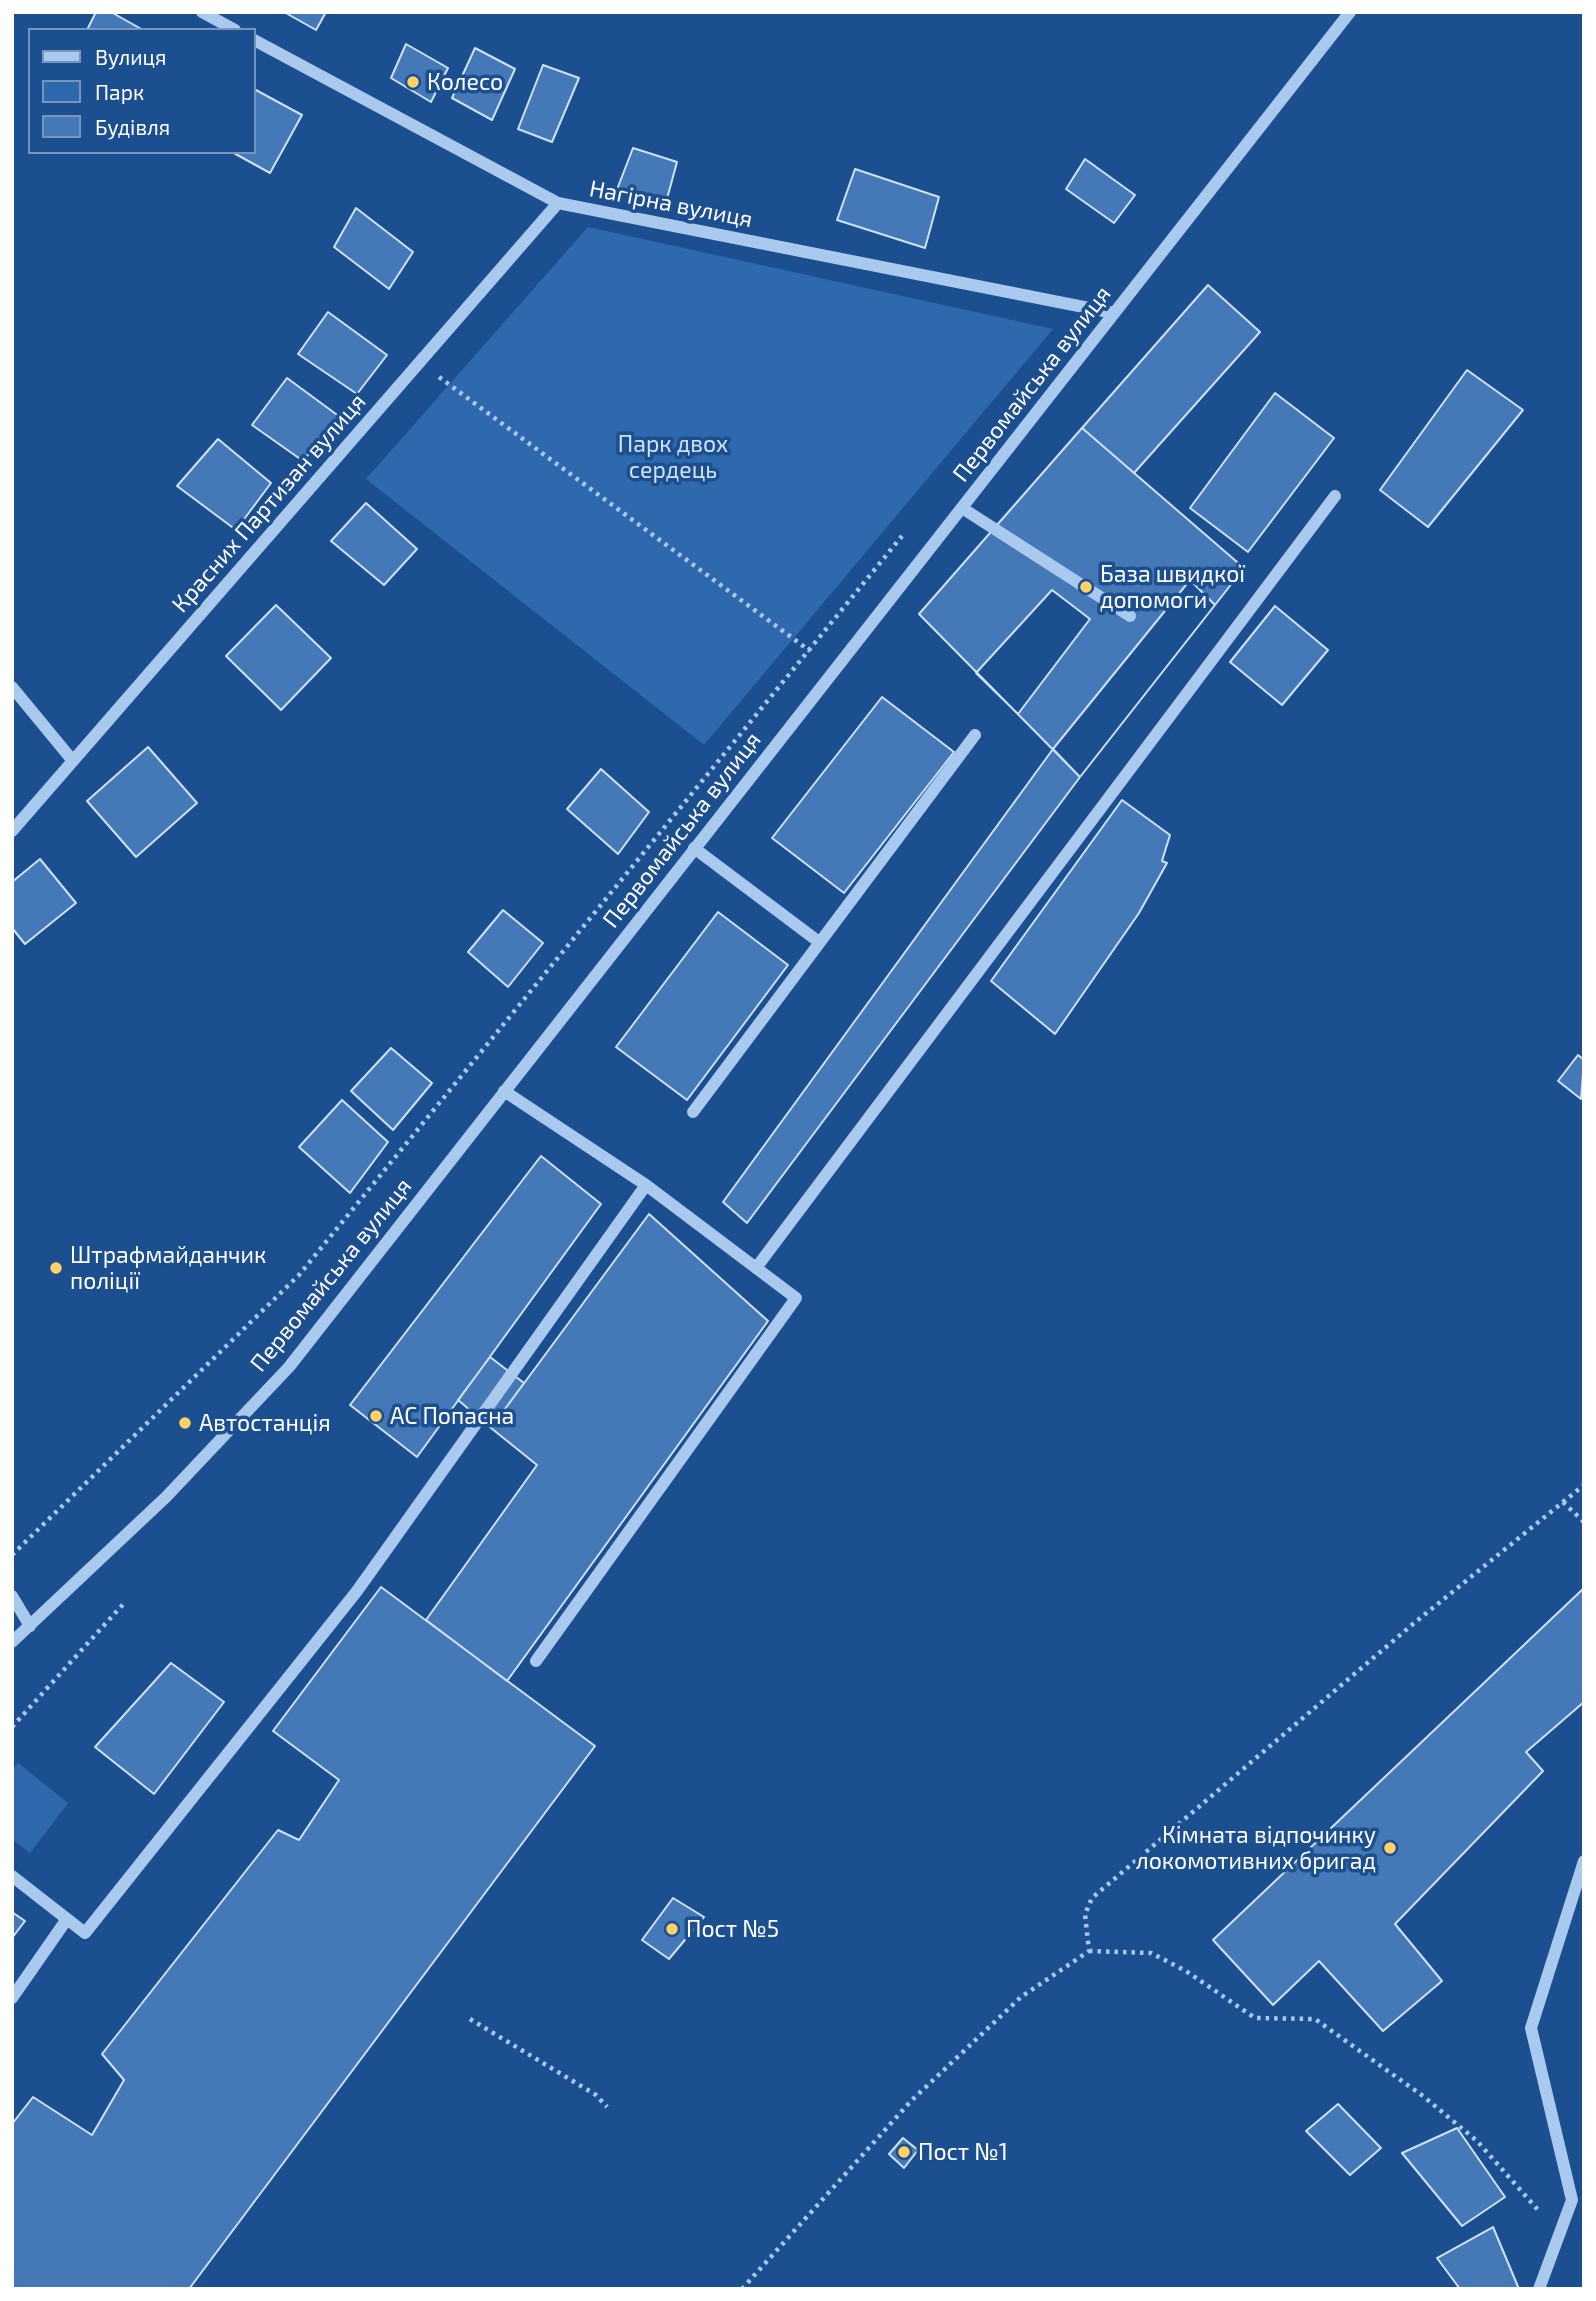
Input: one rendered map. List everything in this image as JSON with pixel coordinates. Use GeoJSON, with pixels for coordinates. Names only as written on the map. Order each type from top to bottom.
{"type":"FeatureCollection","features":[{"type":"Feature","properties":{"kind":"street"},"geometry":{"type":"LineString","coordinates":[[202,12],[231,28]]}},
{"type":"Feature","properties":{"kind":"street","name":"Первомайська вулиця"},"geometry":{"type":"LineString","coordinates":[[12,1643],[166,1497],[289,1367],[1350,12]]}},
{"type":"Feature","properties":{"kind":"street","name":"Нагірна вулиця"},"geometry":{"type":"LineString","coordinates":[[256,41],[558,203],[1114,313]]}},
{"type":"Feature","properties":{"kind":"street","name":"Красних Партизан вулиця"},"geometry":{"type":"LineString","coordinates":[[12,831],[558,203]]}},
{"type":"Feature","properties":{"kind":"street"},"geometry":{"type":"LineString","coordinates":[[756,1268],[1335,496]]}},
{"type":"Feature","properties":{"kind":"street"},"geometry":{"type":"LineString","coordinates":[[962,508],[1130,616]]}},
{"type":"Feature","properties":{"kind":"street"},"geometry":{"type":"LineString","coordinates":[[12,687],[73,761]]}},
{"type":"Feature","properties":{"kind":"street"},"geometry":{"type":"LineString","coordinates":[[693,1112],[975,735]]}},
{"type":"Feature","properties":{"kind":"street"},"geometry":{"type":"LineString","coordinates":[[694,848],[819,942]]}},
{"type":"Feature","properties":{"kind":"street"},"geometry":{"type":"LineString","coordinates":[[504,1091],[646,1185],[796,1298],[536,1661]]}},
{"type":"Feature","properties":{"kind":"street"},"geometry":{"type":"LineString","coordinates":[[12,1876],[85,1933],[349,1601],[646,1185]]}},
{"type":"Feature","properties":{"kind":"street"},"geometry":{"type":"LineString","coordinates":[[12,1596],[30,1626]]}},
{"type":"Feature","properties":{"kind":"street"},"geometry":{"type":"LineString","coordinates":[[1539,2289],[1572,2200],[1531,2028],[1584,1861]]}},
{"type":"Feature","properties":{"kind":"street"},"geometry":{"type":"LineString","coordinates":[[12,1998],[67,1919]]}},
{"type":"Feature","properties":{"kind":"path"},"geometry":{"type":"LineString","coordinates":[[419,362],[810,651]]}},
{"type":"Feature","properties":{"kind":"path"},"geometry":{"type":"LineString","coordinates":[[12,1555],[299,1275],[904,533]]}},
{"type":"Feature","properties":{"kind":"path"},"geometry":{"type":"LineString","coordinates":[[1089,1951],[1085,1914],[1092,1898],[1413,1624],[1584,1485]]}},
{"type":"Feature","properties":{"kind":"path"},"geometry":{"type":"LineString","coordinates":[[1563,1502],[1584,1522]]}},
{"type":"Feature","properties":{"kind":"path"},"geometry":{"type":"LineString","coordinates":[[12,1727],[126,1601]]}},
{"type":"Feature","properties":{"kind":"path"},"geometry":{"type":"LineString","coordinates":[[742,2289],[911,2101],[1021,1997],[1089,1951],[1151,1953],[1186,1971],[1255,2018],[1315,2019],[1423,2096],[1477,2141],[1531,2204],[1561,2231]]}},
{"type":"Feature","properties":{"kind":"path"},"geometry":{"type":"LineString","coordinates":[[470,2019],[596,2095],[607,2107]]}},
{"type":"Feature","properties":{"kind":"green space","name":"Парк двох сердець"},"geometry":{"type":"Polygon","coordinates":[[[588,227],[1053,329],[704,745],[366,479],[588,227]]]}},
{"type":"Feature","properties":{"kind":"green space"},"geometry":{"type":"Polygon","coordinates":[[[18,1763],[68,1803],[30,1853],[12,1839],[12,1770],[18,1763]]]}},
{"type":"Feature","properties":{"kind":"building"},"geometry":{"type":"Polygon","coordinates":[[[96,12],[111,12],[139,28],[88,28],[96,12]]]}},
{"type":"Feature","properties":{"kind":"building"},"geometry":{"type":"Polygon","coordinates":[[[284,12],[326,12],[316,30],[284,12]]]}},
{"type":"Feature","properties":{"kind":"building"},"geometry":{"type":"Polygon","coordinates":[[[406,44],[448,68],[431,102],[391,78],[406,44]]]}},
{"type":"Feature","properties":{"kind":"building"},"geometry":{"type":"Polygon","coordinates":[[[475,48],[515,69],[492,120],[452,98],[475,48]]]}},
{"type":"Feature","properties":{"kind":"building"},"geometry":{"type":"Polygon","coordinates":[[[543,65],[579,78],[552,142],[518,129],[543,65]]]}},
{"type":"Feature","properties":{"kind":"building"},"geometry":{"type":"Polygon","coordinates":[[[256,90],[302,115],[270,173],[236,154],[256,154],[256,90]]]}},
{"type":"Feature","properties":{"kind":"building"},"geometry":{"type":"Polygon","coordinates":[[[633,148],[677,162],[665,206],[616,192],[633,148]]]}},
{"type":"Feature","properties":{"kind":"building"},"geometry":{"type":"Polygon","coordinates":[[[1085,159],[1135,195],[1114,223],[1066,189],[1085,159]]]}},
{"type":"Feature","properties":{"kind":"building"},"geometry":{"type":"Polygon","coordinates":[[[855,169],[939,197],[925,248],[837,220],[855,169]]]}},
{"type":"Feature","properties":{"kind":"building"},"geometry":{"type":"Polygon","coordinates":[[[356,208],[413,252],[389,289],[334,247],[356,208]]]}},
{"type":"Feature","properties":{"kind":"building"},"geometry":{"type":"Polygon","coordinates":[[[1208,285],[1260,332],[1134,473],[1082,428],[1208,285]]]}},
{"type":"Feature","properties":{"kind":"building"},"geometry":{"type":"Polygon","coordinates":[[[328,312],[387,355],[357,394],[298,354],[328,312]]]}},
{"type":"Feature","properties":{"kind":"building"},"geometry":{"type":"Polygon","coordinates":[[[1467,370],[1523,410],[1428,527],[1380,490],[1467,370]]]}},
{"type":"Feature","properties":{"kind":"building"},"geometry":{"type":"Polygon","coordinates":[[[287,378],[340,417],[303,461],[252,425],[287,378]]]}},
{"type":"Feature","properties":{"kind":"building"},"geometry":{"type":"Polygon","coordinates":[[[1275,393],[1334,438],[1248,552],[1190,508],[1275,393]]]}},
{"type":"Feature","properties":{"kind":"building","name":"База швидкої допомоги"},"geometry":{"type":"Polygon","coordinates":[[[1082,428],[1244,568],[1080,777],[919,614],[1082,428]]]}},
{"type":"Feature","properties":{"kind":"building"},"geometry":{"type":"Polygon","coordinates":[[[218,439],[271,483],[236,530],[177,486],[218,439]]]}},
{"type":"Feature","properties":{"kind":"building"},"geometry":{"type":"Polygon","coordinates":[[[366,503],[417,549],[384,585],[331,541],[366,503]]]}},
{"type":"Feature","properties":{"kind":"building"},"geometry":{"type":"Polygon","coordinates":[[[1190,580],[1215,605],[1080,777],[1053,749],[1190,580]]]}},
{"type":"Feature","properties":{"kind":"building"},"geometry":{"type":"Polygon","coordinates":[[[1052,590],[1090,619],[1018,714],[976,673],[1052,590]]]}},
{"type":"Feature","properties":{"kind":"building"},"geometry":{"type":"Polygon","coordinates":[[[276,605],[331,658],[281,710],[226,656],[276,605]]]}},
{"type":"Feature","properties":{"kind":"building"},"geometry":{"type":"Polygon","coordinates":[[[1275,606],[1328,650],[1282,705],[1230,662],[1275,606]]]}},
{"type":"Feature","properties":{"kind":"building"},"geometry":{"type":"Polygon","coordinates":[[[882,697],[954,752],[844,893],[772,838],[882,697]]]}},
{"type":"Feature","properties":{"kind":"building"},"geometry":{"type":"Polygon","coordinates":[[[148,747],[197,803],[136,857],[87,801],[148,747]]]}},
{"type":"Feature","properties":{"kind":"building"},"geometry":{"type":"Polygon","coordinates":[[[1053,749],[1080,777],[747,1223],[723,1202],[1053,749]]]}},
{"type":"Feature","properties":{"kind":"building"},"geometry":{"type":"Polygon","coordinates":[[[601,769],[649,812],[618,854],[567,809],[601,769]]]}},
{"type":"Feature","properties":{"kind":"building"},"geometry":{"type":"Polygon","coordinates":[[[1122,800],[1170,835],[1162,861],[1167,863],[1139,913],[1055,1034],[991,981],[1122,800]]]}},
{"type":"Feature","properties":{"kind":"building"},"geometry":{"type":"Polygon","coordinates":[[[40,859],[76,903],[25,944],[12,928],[12,882],[40,859]]]}},
{"type":"Feature","properties":{"kind":"building"},"geometry":{"type":"Polygon","coordinates":[[[503,910],[543,943],[508,987],[468,952],[503,910]]]}},
{"type":"Feature","properties":{"kind":"building"},"geometry":{"type":"Polygon","coordinates":[[[718,912],[788,965],[687,1100],[616,1047],[718,912]]]}},
{"type":"Feature","properties":{"kind":"building"},"geometry":{"type":"Polygon","coordinates":[[[391,1048],[432,1083],[393,1130],[351,1091],[391,1048]]]}},
{"type":"Feature","properties":{"kind":"building"},"geometry":{"type":"Polygon","coordinates":[[[1578,1055],[1584,1060],[1581,1099],[1558,1081],[1578,1055]]]}},
{"type":"Feature","properties":{"kind":"building"},"geometry":{"type":"Polygon","coordinates":[[[342,1100],[388,1142],[350,1193],[299,1147],[342,1100]]]}},
{"type":"Feature","properties":{"kind":"building"},"geometry":{"type":"Polygon","coordinates":[[[541,1156],[601,1204],[417,1457],[350,1405],[541,1156]]]}},
{"type":"Feature","properties":{"kind":"building"},"geometry":{"type":"Polygon","coordinates":[[[649,1214],[768,1321],[507,1681],[426,1620],[537,1465],[491,1428],[649,1214]]]}},
{"type":"Feature","properties":{"kind":"building"},"geometry":{"type":"Polygon","coordinates":[[[490,1357],[524,1383],[491,1428],[458,1400],[490,1357]]]}},
{"type":"Feature","properties":{"kind":"building"},"geometry":{"type":"Polygon","coordinates":[[[381,1587],[595,1746],[189,2289],[12,2289],[12,2124],[33,2097],[92,2135],[124,2080],[102,2054],[278,1830],[299,1840],[339,1780],[273,1731],[381,1587]]]}},
{"type":"Feature","properties":{"kind":"building","name":"Кімната відпочинку локомотивних бригад"},"geometry":{"type":"Polygon","coordinates":[[[1584,1588],[1584,1702],[1526,1752],[1543,1771],[1395,1924],[1442,1981],[1383,2031],[1319,1961],[1273,2005],[1213,1940],[1584,1588]]]}},
{"type":"Feature","properties":{"kind":"building"},"geometry":{"type":"Polygon","coordinates":[[[171,1663],[224,1702],[154,1794],[95,1747],[171,1663]]]}},
{"type":"Feature","properties":{"kind":"building","name":"Пост №5"},"geometry":{"type":"Polygon","coordinates":[[[673,1898],[704,1917],[669,1959],[642,1940],[673,1898]]]}},
{"type":"Feature","properties":{"kind":"building"},"geometry":{"type":"Polygon","coordinates":[[[12,1912],[25,1921],[12,1938],[12,1912]]]}},
{"type":"Feature","properties":{"kind":"building"},"geometry":{"type":"Polygon","coordinates":[[[1338,2104],[1381,2148],[1350,2175],[1306,2131],[1338,2104]]]}},
{"type":"Feature","properties":{"kind":"building"},"geometry":{"type":"Polygon","coordinates":[[[1457,2128],[1505,2197],[1462,2226],[1402,2153],[1457,2128]]]}},
{"type":"Feature","properties":{"kind":"building","name":"Пост №1"},"geometry":{"type":"Polygon","coordinates":[[[903,2138],[918,2150],[904,2168],[889,2154],[903,2138]]]}},
{"type":"Feature","properties":{"kind":"building"},"geometry":{"type":"Polygon","coordinates":[[[1493,2227],[1519,2289],[1460,2289],[1437,2258],[1493,2227]]]}},
{"type":"Feature","properties":{"kind":"place","name":"Колесо"},"geometry":{"type":"Point","coordinates":[413,82]}},
{"type":"Feature","properties":{"kind":"place","name":"База швидкої допомоги"},"geometry":{"type":"Point","coordinates":[1086,587]}},
{"type":"Feature","properties":{"kind":"place","name":"Штрафмайданчик поліції"},"geometry":{"type":"Point","coordinates":[56,1268]}},
{"type":"Feature","properties":{"kind":"place","name":"АС Попасна"},"geometry":{"type":"Point","coordinates":[376,1416]}},
{"type":"Feature","properties":{"kind":"place","name":"Автостанція"},"geometry":{"type":"Point","coordinates":[185,1423]}},
{"type":"Feature","properties":{"kind":"place","name":"Кімната відпочинку локомотивних бригад"},"geometry":{"type":"Point","coordinates":[1390,1848]}},
{"type":"Feature","properties":{"kind":"place","name":"Пост №5"},"geometry":{"type":"Point","coordinates":[672,1929]}},
{"type":"Feature","properties":{"kind":"place","name":"Пост №1"},"geometry":{"type":"Point","coordinates":[904,2152]}}]}
